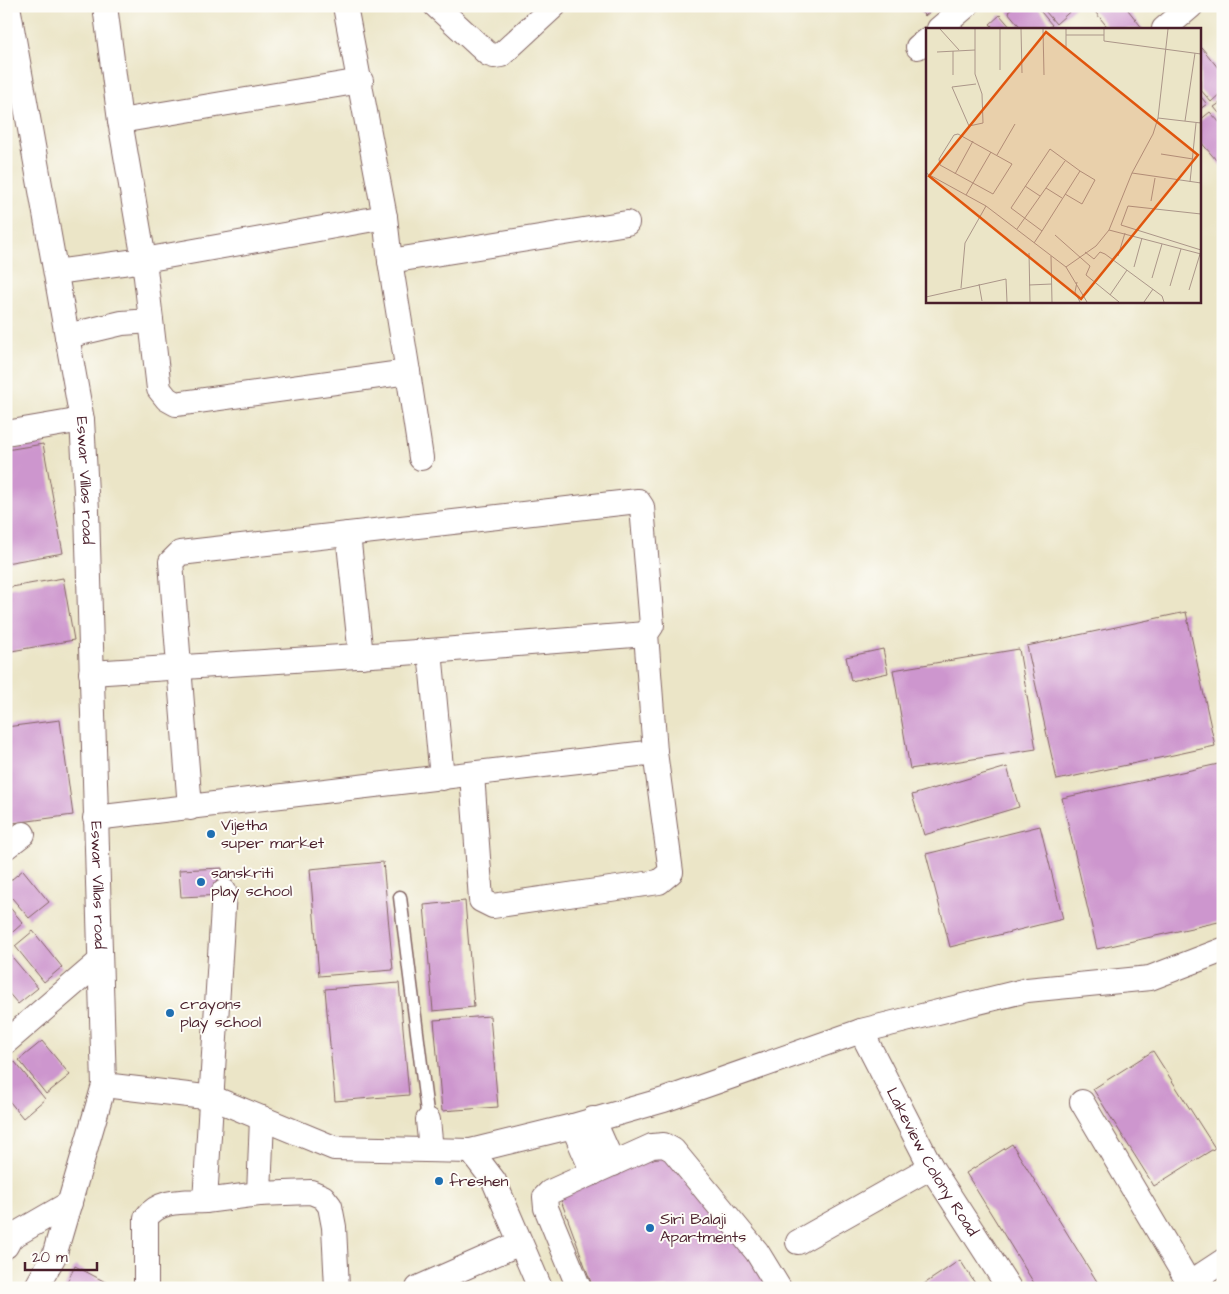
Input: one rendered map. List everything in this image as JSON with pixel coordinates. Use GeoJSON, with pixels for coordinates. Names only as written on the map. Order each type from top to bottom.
{"type":"FeatureCollection","features":[{"type":"Feature","properties":{"kind":"street","name":"Eswar Villas road"},"geometry":{"type":"LineString","coordinates":[[8,6],[82,420],[87,511],[90,673],[104,1085],[54,1256],[36,1288]]}},
{"type":"Feature","properties":{"kind":"street"},"geometry":{"type":"LineString","coordinates":[[106,6],[120,121],[144,260],[159,389],[167,399],[176,404],[408,372]]}},
{"type":"Feature","properties":{"kind":"street"},"geometry":{"type":"LineString","coordinates":[[345,6],[361,81],[385,217],[390,261],[421,458]]}},
{"type":"Feature","properties":{"kind":"street"},"geometry":{"type":"LineString","coordinates":[[436,6],[488,54],[494,56],[501,55],[554,6]]}},
{"type":"Feature","properties":{"kind":"street"},"geometry":{"type":"LineString","coordinates":[[940,28],[966,6]]}},
{"type":"Feature","properties":{"kind":"street"},"geometry":{"type":"LineString","coordinates":[[1165,28],[1191,6]]}},
{"type":"Feature","properties":{"kind":"street"},"geometry":{"type":"LineString","coordinates":[[120,121],[361,81]]}},
{"type":"Feature","properties":{"kind":"street"},"geometry":{"type":"LineString","coordinates":[[56,272],[144,260],[385,217]]}},
{"type":"Feature","properties":{"kind":"street"},"geometry":{"type":"LineString","coordinates":[[390,261],[627,224]]}},
{"type":"Feature","properties":{"kind":"street"},"geometry":{"type":"LineString","coordinates":[[67,336],[122,323],[151,321]]}},
{"type":"Feature","properties":{"kind":"street"},"geometry":{"type":"LineString","coordinates":[[6,433],[82,420]]}},
{"type":"Feature","properties":{"kind":"street"},"geometry":{"type":"LineString","coordinates":[[190,808],[171,562],[180,553],[638,501],[642,507],[652,625],[646,634],[655,752],[672,872],[659,882],[494,906],[482,900],[472,774]]}},
{"type":"Feature","properties":{"kind":"street"},"geometry":{"type":"LineString","coordinates":[[348,534],[361,656]]}},
{"type":"Feature","properties":{"kind":"street"},"geometry":{"type":"LineString","coordinates":[[90,673],[361,656],[646,634]]}},
{"type":"Feature","properties":{"kind":"street"},"geometry":{"type":"LineString","coordinates":[[430,651],[442,778]]}},
{"type":"Feature","properties":{"kind":"street"},"geometry":{"type":"LineString","coordinates":[[95,818],[655,752]]}},
{"type":"Feature","properties":{"kind":"street"},"geometry":{"type":"LineString","coordinates":[[205,1202],[213,1098],[224,891]]}},
{"type":"Feature","properties":{"kind":"street"},"geometry":{"type":"LineString","coordinates":[[104,1085],[213,1098],[334,1148],[471,1151],[583,1123],[664,1100],[861,1031],[1026,990],[1150,978],[1223,950]]}},
{"type":"Feature","properties":{"kind":"street","name":"Eswar Villas road"},"geometry":{"type":"LineString","coordinates":[[6,1042],[99,962]]}},
{"type":"Feature","properties":{"kind":"street","name":"Lakeview Colony Road"},"geometry":{"type":"LineString","coordinates":[[861,1031],[931,1167],[1009,1288]]}},
{"type":"Feature","properties":{"kind":"street"},"geometry":{"type":"LineString","coordinates":[[1082,1102],[1186,1286],[1223,1261]]}},
{"type":"Feature","properties":{"kind":"street"},"geometry":{"type":"LineString","coordinates":[[258,1194],[262,1118]]}},
{"type":"Feature","properties":{"kind":"street"},"geometry":{"type":"LineString","coordinates":[[428,1120],[432,1150]]}},
{"type":"Feature","properties":{"kind":"street"},"geometry":{"type":"LineString","coordinates":[[583,1123],[603,1169]]}},
{"type":"Feature","properties":{"kind":"street"},"geometry":{"type":"LineString","coordinates":[[578,1288],[546,1208],[545,1197],[550,1192],[652,1146],[664,1145],[673,1150],[757,1252],[779,1288]]}},
{"type":"Feature","properties":{"kind":"street"},"geometry":{"type":"LineString","coordinates":[[471,1151],[494,1181],[540,1288]]}},
{"type":"Feature","properties":{"kind":"street"},"geometry":{"type":"LineString","coordinates":[[798,1242],[931,1167]]}},
{"type":"Feature","properties":{"kind":"street"},"geometry":{"type":"LineString","coordinates":[[146,1288],[146,1218],[152,1210],[162,1205],[205,1202],[258,1194],[311,1192],[323,1197],[330,1206],[334,1227],[337,1288]]}},
{"type":"Feature","properties":{"kind":"street"},"geometry":{"type":"LineString","coordinates":[[6,1246],[11,1237],[70,1203]]}},
{"type":"Feature","properties":{"kind":"street"},"geometry":{"type":"LineString","coordinates":[[418,1288],[520,1243]]}},
{"type":"Feature","properties":{"kind":"lane"},"geometry":{"type":"LineString","coordinates":[[400,897],[428,1120]]}},
{"type":"Feature","properties":{"kind":"building"},"geometry":{"type":"Polygon","coordinates":[[[916,6],[937,6],[925,16],[916,6]]]}},
{"type":"Feature","properties":{"kind":"building"},"geometry":{"type":"Polygon","coordinates":[[[1016,6],[1036,6],[1052,25],[1049,28],[1021,28],[1008,12],[1016,6]]]}},
{"type":"Feature","properties":{"kind":"building"},"geometry":{"type":"Polygon","coordinates":[[[1041,6],[1076,6],[1056,24],[1041,6]]]}},
{"type":"Feature","properties":{"kind":"building"},"geometry":{"type":"Polygon","coordinates":[[[1094,6],[1125,6],[1142,28],[1108,28],[1092,8],[1094,6]]]}},
{"type":"Feature","properties":{"kind":"building"},"geometry":{"type":"Polygon","coordinates":[[[1000,15],[1011,28],[989,28],[992,26],[990,24],[1000,15]]]}},
{"type":"Feature","properties":{"kind":"building"},"geometry":{"type":"Polygon","coordinates":[[[1202,48],[1223,74],[1223,91],[1211,102],[1202,91],[1202,48]]]}},
{"type":"Feature","properties":{"kind":"building"},"geometry":{"type":"Polygon","coordinates":[[[1202,98],[1207,104],[1202,108],[1202,98]]]}},
{"type":"Feature","properties":{"kind":"building"},"geometry":{"type":"Polygon","coordinates":[[[1223,101],[1223,118],[1214,107],[1223,101]]]}},
{"type":"Feature","properties":{"kind":"building"},"geometry":{"type":"Polygon","coordinates":[[[1210,112],[1223,126],[1222,167],[1202,143],[1202,118],[1210,112]]]}},
{"type":"Feature","properties":{"kind":"building"},"geometry":{"type":"Polygon","coordinates":[[[43,444],[63,553],[6,563],[6,450],[43,444]]]}},
{"type":"Feature","properties":{"kind":"building"},"geometry":{"type":"Polygon","coordinates":[[[63,578],[74,640],[6,652],[6,588],[63,578]]]}},
{"type":"Feature","properties":{"kind":"building"},"geometry":{"type":"Polygon","coordinates":[[[1186,612],[1215,746],[1057,780],[1027,646],[1186,612]]]}},
{"type":"Feature","properties":{"kind":"building"},"geometry":{"type":"Polygon","coordinates":[[[883,649],[888,673],[851,681],[846,657],[883,649]]]}},
{"type":"Feature","properties":{"kind":"building"},"geometry":{"type":"Polygon","coordinates":[[[1019,649],[1036,749],[910,769],[893,670],[1019,649]]]}},
{"type":"Feature","properties":{"kind":"building"},"geometry":{"type":"Polygon","coordinates":[[[60,720],[73,815],[6,824],[6,727],[60,720]]]}},
{"type":"Feature","properties":{"kind":"building"},"geometry":{"type":"Polygon","coordinates":[[[1223,763],[1223,921],[1097,949],[1062,798],[1223,763]]]}},
{"type":"Feature","properties":{"kind":"building"},"geometry":{"type":"Polygon","coordinates":[[[1007,767],[1019,807],[924,835],[912,795],[1007,767]]]}},
{"type":"Feature","properties":{"kind":"building"},"geometry":{"type":"Polygon","coordinates":[[[1040,826],[1063,919],[950,947],[926,854],[1040,826]]]}},
{"type":"Feature","properties":{"kind":"building"},"geometry":{"type":"Polygon","coordinates":[[[383,862],[393,970],[319,976],[310,869],[383,862]]]}},
{"type":"Feature","properties":{"kind":"building","name":"sanskriti play school"},"geometry":{"type":"Polygon","coordinates":[[[222,868],[223,895],[181,897],[179,870],[222,868]]]}},
{"type":"Feature","properties":{"kind":"building"},"geometry":{"type":"Polygon","coordinates":[[[23,870],[49,902],[29,918],[6,891],[6,884],[23,870]]]}},
{"type":"Feature","properties":{"kind":"building"},"geometry":{"type":"Polygon","coordinates":[[[465,901],[474,1007],[433,1011],[424,905],[465,901]]]}},
{"type":"Feature","properties":{"kind":"building"},"geometry":{"type":"Polygon","coordinates":[[[6,903],[23,923],[6,938],[6,903]]]}},
{"type":"Feature","properties":{"kind":"building"},"geometry":{"type":"Polygon","coordinates":[[[33,931],[62,967],[44,982],[15,946],[33,931]]]}},
{"type":"Feature","properties":{"kind":"building"},"geometry":{"type":"Polygon","coordinates":[[[8,952],[38,988],[18,1004],[6,990],[6,954],[8,952]]]}},
{"type":"Feature","properties":{"kind":"building"},"geometry":{"type":"Polygon","coordinates":[[[399,983],[409,1095],[335,1101],[325,989],[399,983]]]}},
{"type":"Feature","properties":{"kind":"building"},"geometry":{"type":"Polygon","coordinates":[[[490,1016],[498,1107],[442,1111],[434,1020],[490,1016]]]}},
{"type":"Feature","properties":{"kind":"building"},"geometry":{"type":"Polygon","coordinates":[[[42,1041],[70,1075],[46,1094],[19,1060],[42,1041]]]}},
{"type":"Feature","properties":{"kind":"building"},"geometry":{"type":"Polygon","coordinates":[[[1153,1051],[1215,1148],[1154,1186],[1093,1089],[1153,1051]]]}},
{"type":"Feature","properties":{"kind":"building"},"geometry":{"type":"Polygon","coordinates":[[[15,1062],[45,1099],[23,1118],[6,1097],[6,1069],[15,1062]]]}},
{"type":"Feature","properties":{"kind":"building"},"geometry":{"type":"Polygon","coordinates":[[[1012,1144],[1101,1288],[1037,1288],[966,1173],[1012,1144]]]}},
{"type":"Feature","properties":{"kind":"building","name":"Siri Balaji Apartments"},"geometry":{"type":"Polygon","coordinates":[[[664,1149],[754,1260],[767,1285],[761,1288],[593,1288],[559,1195],[664,1149]]]}},
{"type":"Feature","properties":{"kind":"building"},"geometry":{"type":"Polygon","coordinates":[[[960,1260],[978,1288],[918,1288],[960,1260]]]}},
{"type":"Feature","properties":{"kind":"building"},"geometry":{"type":"Polygon","coordinates":[[[75,1266],[117,1288],[64,1288],[75,1266]]]}},
{"type":"Feature","properties":{"kind":"place","name":"Vijetha super market"},"geometry":{"type":"Point","coordinates":[211,834]}},
{"type":"Feature","properties":{"kind":"place","name":"sanskriti play school"},"geometry":{"type":"Point","coordinates":[201,882]}},
{"type":"Feature","properties":{"kind":"place","name":"crayons play school"},"geometry":{"type":"Point","coordinates":[170,1013]}},
{"type":"Feature","properties":{"kind":"place","name":"freshen"},"geometry":{"type":"Point","coordinates":[439,1181]}},
{"type":"Feature","properties":{"kind":"place","name":"Siri Balaji Apartments"},"geometry":{"type":"Point","coordinates":[650,1228]}}]}
